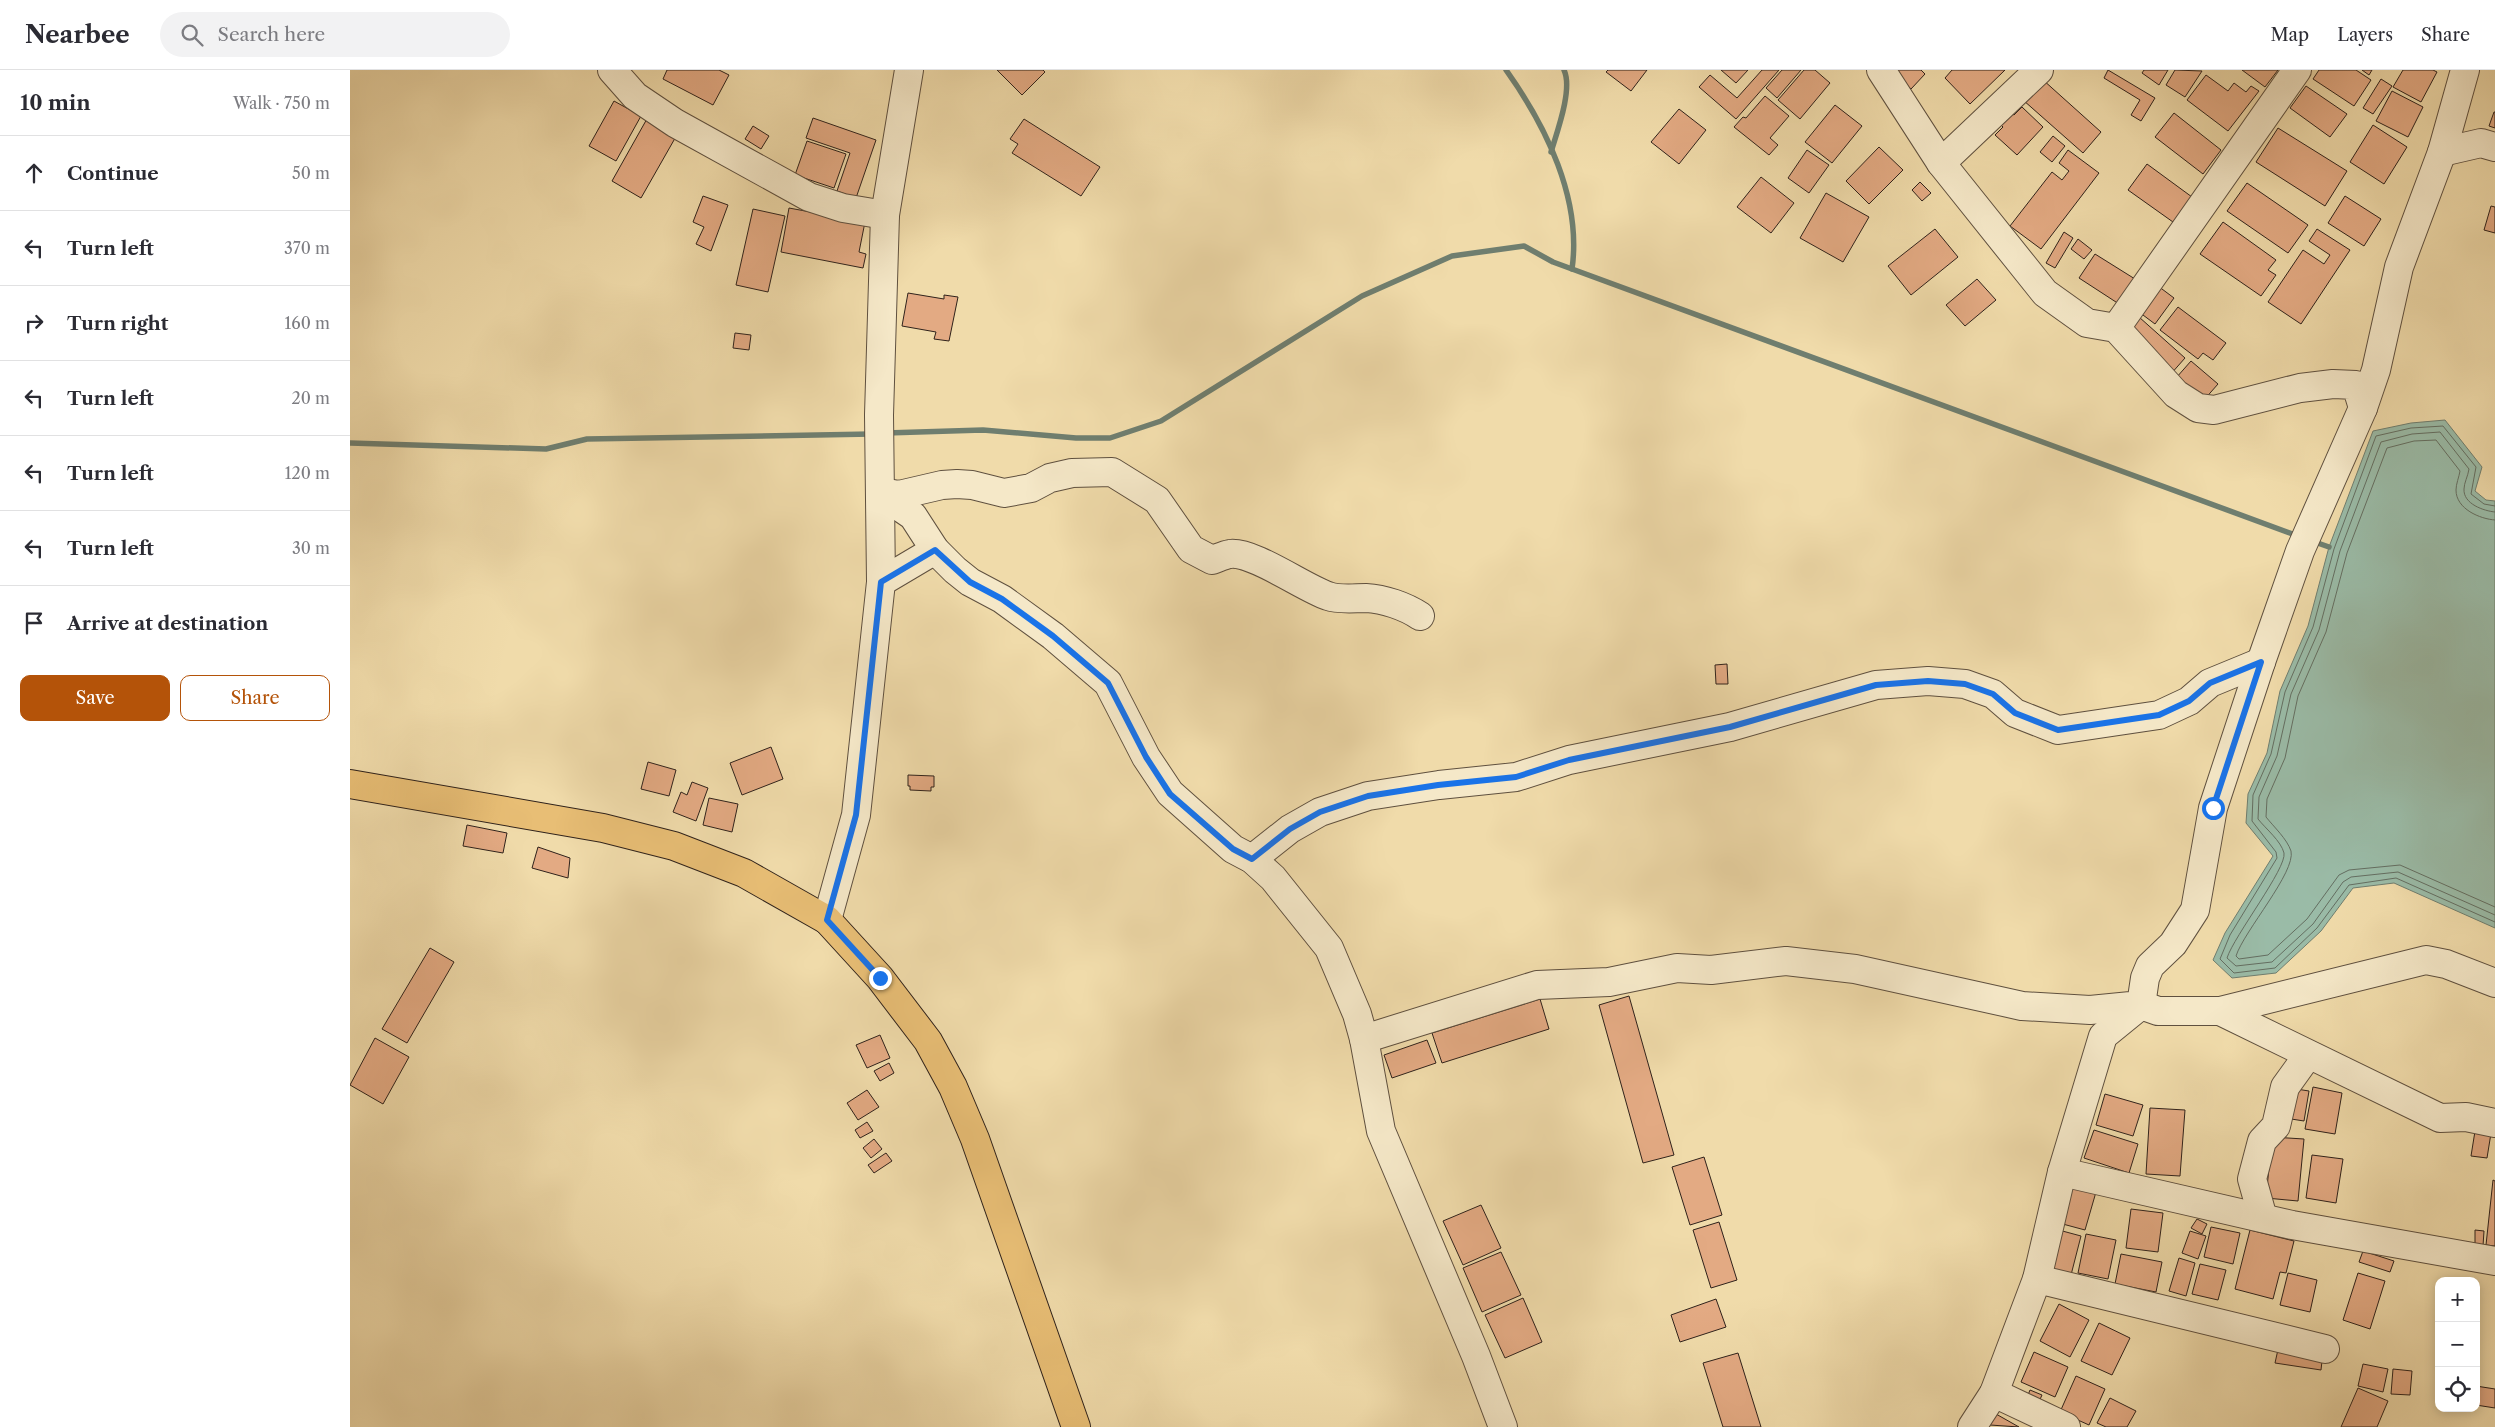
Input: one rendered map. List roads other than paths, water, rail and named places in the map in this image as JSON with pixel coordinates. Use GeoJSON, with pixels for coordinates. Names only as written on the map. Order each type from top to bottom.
{"type":"FeatureCollection","features":[{"type":"Feature","properties":{"kind":"main road"},"geometry":{"type":"LineString","coordinates":[[350,784],[603,828],[674,846],[744,873],[827,920],[880,978],[928,1041],[953,1087],[975,1139],[1076,1427]]}},
{"type":"Feature","properties":{"kind":"street"},"geometry":{"type":"LineString","coordinates":[[612,70],[636,96],[675,123],[809,197],[843,208],[885,215]]}},
{"type":"Feature","properties":{"kind":"street"},"geometry":{"type":"LineString","coordinates":[[827,920],[856,815],[881,582],[882,501],[879,415],[885,215],[909,70]]}},
{"type":"Feature","properties":{"kind":"street"},"geometry":{"type":"LineString","coordinates":[[1881,70],[1941,163],[2045,293],[2087,323],[2116,328],[2176,394],[2198,408],[2214,410],[2300,388],[2333,384],[2356,385],[2363,408]]}},
{"type":"Feature","properties":{"kind":"street"},"geometry":{"type":"LineString","coordinates":[[1941,163],[2039,70]]}},
{"type":"Feature","properties":{"kind":"street"},"geometry":{"type":"LineString","coordinates":[[2116,328],[2297,70]]}},
{"type":"Feature","properties":{"kind":"street"},"geometry":{"type":"LineString","coordinates":[[1972,1427],[1994,1392],[2037,1279],[2062,1172],[2103,1036],[2141,1005],[2145,978],[2150,966],[2173,944],[2195,910],[2213,808],[2300,551],[2363,408],[2376,370],[2400,267],[2442,152],[2465,70]]}},
{"type":"Feature","properties":{"kind":"street"},"geometry":{"type":"LineString","coordinates":[[2442,152],[2481,143],[2495,147]]}},
{"type":"Feature","properties":{"kind":"street"},"geometry":{"type":"LineString","coordinates":[[882,501],[942,485],[972,485],[1004,494],[1031,488],[1050,478],[1072,473],[1112,472],[1157,500],[1191,549],[1212,560],[1231,554],[1240,555],[1279,570],[1309,589],[1330,597],[1382,600],[1413,611],[1420,616]]}},
{"type":"Feature","properties":{"kind":"street"},"geometry":{"type":"LineString","coordinates":[[882,501],[894,503],[913,516],[935,550],[963,576],[1009,604],[1053,636],[1108,683],[1146,757],[1170,794],[1233,849],[1252,859],[1289,894],[1329,948],[1347,986],[1364,1039],[1371,1086],[1381,1131],[1476,1356],[1503,1427]]}},
{"type":"Feature","properties":{"kind":"street"},"geometry":{"type":"LineString","coordinates":[[881,582],[935,550]]}},
{"type":"Feature","properties":{"kind":"street"},"geometry":{"type":"LineString","coordinates":[[1252,859],[1290,829],[1320,812],[1368,796],[1438,785],[1516,777],[1569,760],[1730,727],[1876,685],[1928,681],[1965,684],[1993,694],[2015,713],[2058,730],[2159,715],[2189,701],[2210,683],[2261,662]]}},
{"type":"Feature","properties":{"kind":"street"},"geometry":{"type":"LineString","coordinates":[[1364,1039],[1537,986],[1609,982],[1677,968],[1711,970],[1786,961],[1855,969],[2022,1006],[2090,1010],[2141,1005],[2158,1011],[2220,1012],[2426,960],[2446,964],[2495,983]]}},
{"type":"Feature","properties":{"kind":"street"},"geometry":{"type":"LineString","coordinates":[[2220,1012],[2284,1041],[2308,1055],[2440,1118],[2466,1117],[2495,1123]]}},
{"type":"Feature","properties":{"kind":"street"},"geometry":{"type":"LineString","coordinates":[[2263,1218],[2252,1179],[2262,1141],[2276,1126],[2285,1087],[2308,1055]]}},
{"type":"Feature","properties":{"kind":"street"},"geometry":{"type":"LineString","coordinates":[[2062,1172],[2263,1218],[2495,1262]]}},
{"type":"Feature","properties":{"kind":"street"},"geometry":{"type":"LineString","coordinates":[[2037,1279],[2325,1349]]}},
{"type":"Feature","properties":{"kind":"street"},"geometry":{"type":"LineString","coordinates":[[1994,1392],[2066,1427]]}},
{"type":"Feature","properties":{"kind":"water"},"geometry":{"type":"Polygon","coordinates":[[[2445,420],[2482,467],[2475,491],[2486,500],[2495,501],[2495,928],[2394,883],[2353,888],[2321,931],[2276,973],[2232,978],[2213,960],[2225,933],[2273,856],[2246,823],[2248,794],[2267,753],[2280,691],[2308,626],[2329,547],[2373,431],[2411,423],[2445,420]]]}},
{"type":"Feature","properties":{"kind":"waterway"},"geometry":{"type":"LineString","coordinates":[[1506,70],[1535,115],[1558,164],[1572,216],[1574,243],[1572,269]]}},
{"type":"Feature","properties":{"kind":"waterway"},"geometry":{"type":"LineString","coordinates":[[1551,152],[1567,88],[1564,70]]}},
{"type":"Feature","properties":{"kind":"waterway"},"geometry":{"type":"LineString","coordinates":[[886,433],[983,430],[1076,438],[1110,438],[1161,421],[1362,296],[1452,256],[1524,246],[1553,262],[2298,536]]}},
{"type":"Feature","properties":{"kind":"waterway"},"geometry":{"type":"LineString","coordinates":[[350,443],[546,449],[587,439],[872,434]]}},
{"type":"Feature","properties":{"kind":"waterway"},"geometry":{"type":"LineString","coordinates":[[2312,541],[2329,547]]}}]}
